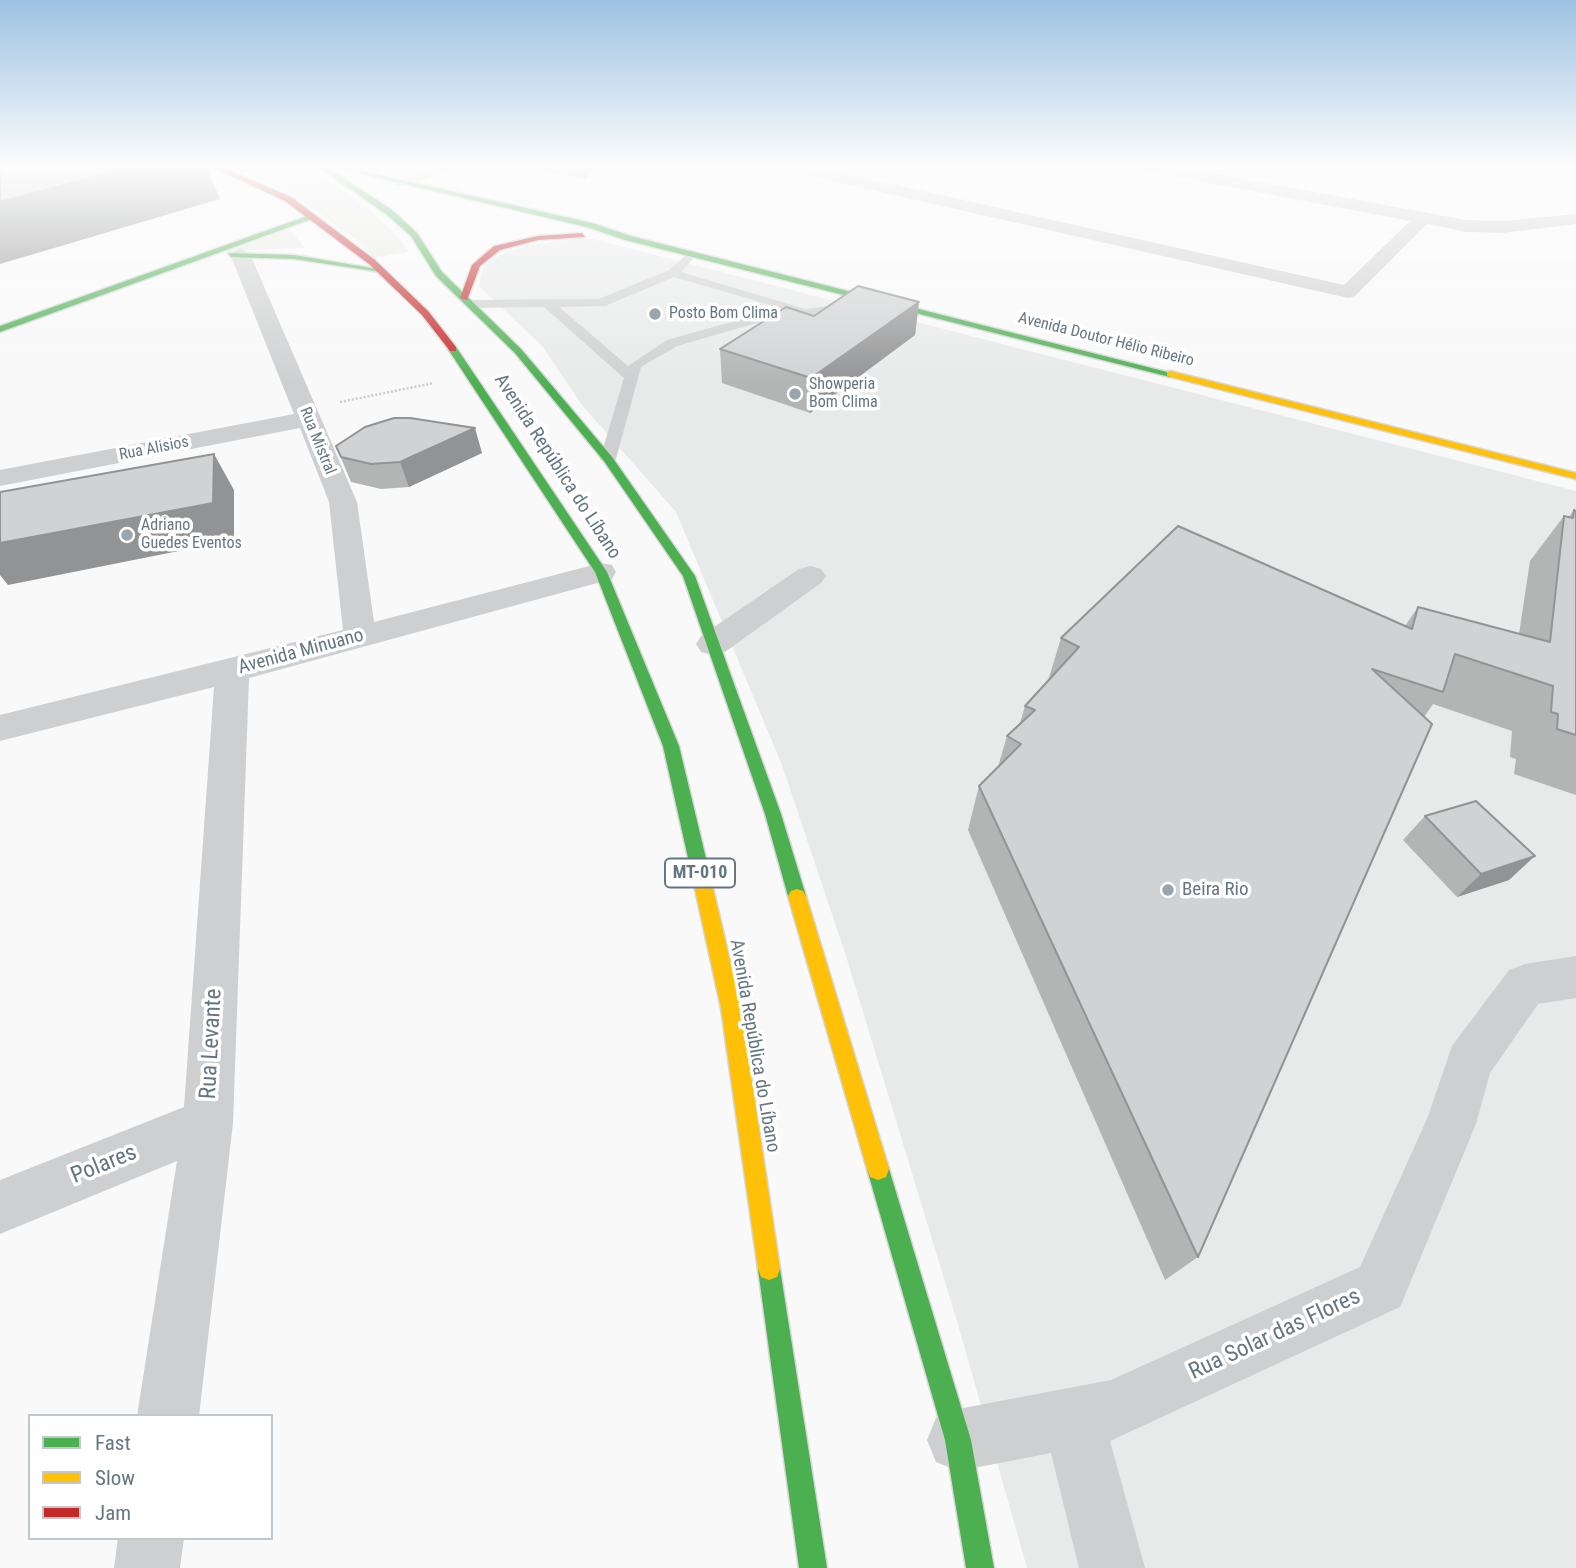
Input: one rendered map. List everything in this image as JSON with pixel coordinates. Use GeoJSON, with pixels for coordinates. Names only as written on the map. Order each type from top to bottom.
{"type":"FeatureCollection","features":[{"type":"Feature","properties":{"kind":"main road"},"geometry":{"type":"LineString","coordinates":[[0,329],[253,239]]}},
{"type":"Feature","properties":{"kind":"main road","name":"Avenida República do Líbano"},"geometry":{"type":"LineString","coordinates":[[341,239],[380,270],[446,336],[601,572],[671,746],[731,1009],[813,1568]]}},
{"type":"Feature","properties":{"kind":"main road","name":"Avenida República do Líbano"},"geometry":{"type":"LineString","coordinates":[[416,239],[439,274],[518,351],[608,459],[689,576],[773,814],[958,1440],[980,1568]]}},
{"type":"Feature","properties":{"kind":"main road"},"geometry":{"type":"LineString","coordinates":[[468,301],[476,265],[483,257],[498,248],[536,239]]}},
{"type":"Feature","properties":{"kind":"main road","name":"Avenida Doutor Hélio Ribeiro"},"geometry":{"type":"LineString","coordinates":[[633,239],[1576,476]]}},
{"type":"Feature","properties":{"kind":"main road"},"geometry":{"type":"LineString","coordinates":[[202,258],[240,254],[315,259],[380,270]]}},
{"type":"Feature","properties":{"kind":"street"},"geometry":{"type":"LineString","coordinates":[[1113,239],[1348,292],[1402,239]]}},
{"type":"Feature","properties":{"kind":"street","name":"Rua Mistral"},"geometry":{"type":"LineString","coordinates":[[240,254],[343,502],[360,637]]}},
{"type":"Feature","properties":{"kind":"street","name":"Rua Alisios"},"geometry":{"type":"LineString","coordinates":[[0,478],[306,414]]}},
{"type":"Feature","properties":{"kind":"street","name":"Avenida Minuano"},"geometry":{"type":"LineString","coordinates":[[0,728],[232,671],[601,572]]}},
{"type":"Feature","properties":{"kind":"street"},"geometry":{"type":"LineString","coordinates":[[713,644],[810,576]]}},
{"type":"Feature","properties":{"kind":"street","name":"Rua Levante"},"geometry":{"type":"LineString","coordinates":[[168,1414],[208,1123],[232,671]]}},
{"type":"Feature","properties":{"kind":"street","name":"Rua Solar das Flores"},"geometry":{"type":"LineString","coordinates":[[958,1440],[1114,1410],[1380,1287],[1451,1124],[1469,1063],[1525,985],[1576,977]]}},
{"type":"Feature","properties":{"kind":"street","name":"Polares"},"geometry":{"type":"LineString","coordinates":[[0,1208],[208,1123]]}},
{"type":"Feature","properties":{"kind":"street"},"geometry":{"type":"LineString","coordinates":[[1073,1419],[1111,1568]]}},
{"type":"Feature","properties":{"kind":"street"},"geometry":{"type":"LineString","coordinates":[[147,1568],[151,1540]]}},
{"type":"Feature","properties":{"kind":"lane"},"geometry":{"type":"LineString","coordinates":[[468,301],[549,305],[601,303],[674,272],[692,253]]}},
{"type":"Feature","properties":{"kind":"lane"},"geometry":{"type":"LineString","coordinates":[[674,272],[809,312]]}},
{"type":"Feature","properties":{"kind":"lane"},"geometry":{"type":"LineString","coordinates":[[608,459],[635,366],[672,343],[756,319],[887,303]]}},
{"type":"Feature","properties":{"kind":"lane"},"geometry":{"type":"LineString","coordinates":[[549,305],[631,376]]}},
{"type":"Feature","properties":{"kind":"path"},"geometry":{"type":"LineString","coordinates":[[306,414],[443,381]]}},
{"type":"Feature","properties":{"kind":"shaded area"},"geometry":{"type":"Polygon","coordinates":[[[261,239],[298,239],[305,248],[228,251],[261,239]]]}},
{"type":"Feature","properties":{"kind":"shaded area"},"geometry":{"type":"Polygon","coordinates":[[[400,239],[409,252],[374,258],[356,240],[400,239]]]}},
{"type":"Feature","properties":{"kind":"shaded area"},"geometry":{"type":"Polygon","coordinates":[[[594,239],[1576,491],[1576,1568],[1027,1568],[959,1328],[846,956],[782,765],[676,512],[582,405],[542,346],[479,286],[482,270],[489,261],[529,245],[594,239]]]}},
{"type":"Feature","properties":{"kind":"building"},"geometry":{"type":"Polygon","coordinates":[[[858,286],[919,302],[811,378],[720,349],[786,307],[814,316],[858,286]]]}},
{"type":"Feature","properties":{"kind":"building"},"geometry":{"type":"Polygon","coordinates":[[[394,418],[475,428],[400,462],[371,464],[341,457],[336,446],[365,427],[394,418]]]}},
{"type":"Feature","properties":{"kind":"building"},"geometry":{"type":"Polygon","coordinates":[[[214,454],[213,503],[0,543],[0,492],[214,454]]]}},
{"type":"Feature","properties":{"kind":"building","name":"Beira Rio"},"geometry":{"type":"Polygon","coordinates":[[[1574,510],[1576,735],[1557,729],[1558,714],[1551,712],[1553,686],[1455,654],[1443,692],[1372,669],[1432,724],[1198,1257],[979,786],[1021,744],[1007,736],[1035,710],[1025,706],[1079,647],[1061,638],[1178,526],[1412,629],[1418,607],[1550,642],[1564,516],[1573,518],[1574,510]]]}},
{"type":"Feature","properties":{"kind":"building"},"geometry":{"type":"Polygon","coordinates":[[[1476,801],[1535,856],[1481,874],[1425,816],[1476,801]]]}},
{"type":"Feature","properties":{"kind":"traffic: fast"},"geometry":{"type":"LineString","coordinates":[[0,329],[251,239]]}},
{"type":"Feature","properties":{"kind":"traffic: fast"},"geometry":{"type":"LineString","coordinates":[[417,239],[439,274],[518,351],[608,459],[689,576],[773,814],[797,896]]}},
{"type":"Feature","properties":{"kind":"traffic: fast"},"geometry":{"type":"LineString","coordinates":[[633,239],[1170,374]]}},
{"type":"Feature","properties":{"kind":"traffic: fast"},"geometry":{"type":"LineString","coordinates":[[231,255],[294,257],[380,270]]}},
{"type":"Feature","properties":{"kind":"traffic: fast"},"geometry":{"type":"LineString","coordinates":[[453,349],[601,572],[671,746],[700,871]]}},
{"type":"Feature","properties":{"kind":"traffic: fast"},"geometry":{"type":"LineString","coordinates":[[878,1169],[958,1440],[980,1568]]}},
{"type":"Feature","properties":{"kind":"traffic: fast"},"geometry":{"type":"LineString","coordinates":[[769,1269],[813,1568]]}},
{"type":"Feature","properties":{"kind":"traffic: slow"},"geometry":{"type":"LineString","coordinates":[[1170,374],[1576,476]]}},
{"type":"Feature","properties":{"kind":"traffic: slow"},"geometry":{"type":"LineString","coordinates":[[700,871],[731,1008],[769,1269]]}},
{"type":"Feature","properties":{"kind":"traffic: slow"},"geometry":{"type":"LineString","coordinates":[[797,896],[878,1169]]}},
{"type":"Feature","properties":{"kind":"traffic: jam"},"geometry":{"type":"LineString","coordinates":[[342,239],[372,262],[425,313],[453,349]]}},
{"type":"Feature","properties":{"kind":"traffic: jam"},"geometry":{"type":"LineString","coordinates":[[464,298],[476,265],[497,248],[533,239]]}},
{"type":"Feature","properties":{"kind":"place","name":"Posto Bom Clima"},"geometry":{"type":"Point","coordinates":[655,314]}},
{"type":"Feature","properties":{"kind":"place","name":"Showperia Bom Clima"},"geometry":{"type":"Point","coordinates":[795,394]}},
{"type":"Feature","properties":{"kind":"place","name":"Adriano Guedes Eventos"},"geometry":{"type":"Point","coordinates":[127,535]}},
{"type":"Feature","properties":{"kind":"place","name":"Beira Rio"},"geometry":{"type":"Point","coordinates":[1168,890]}}]}
